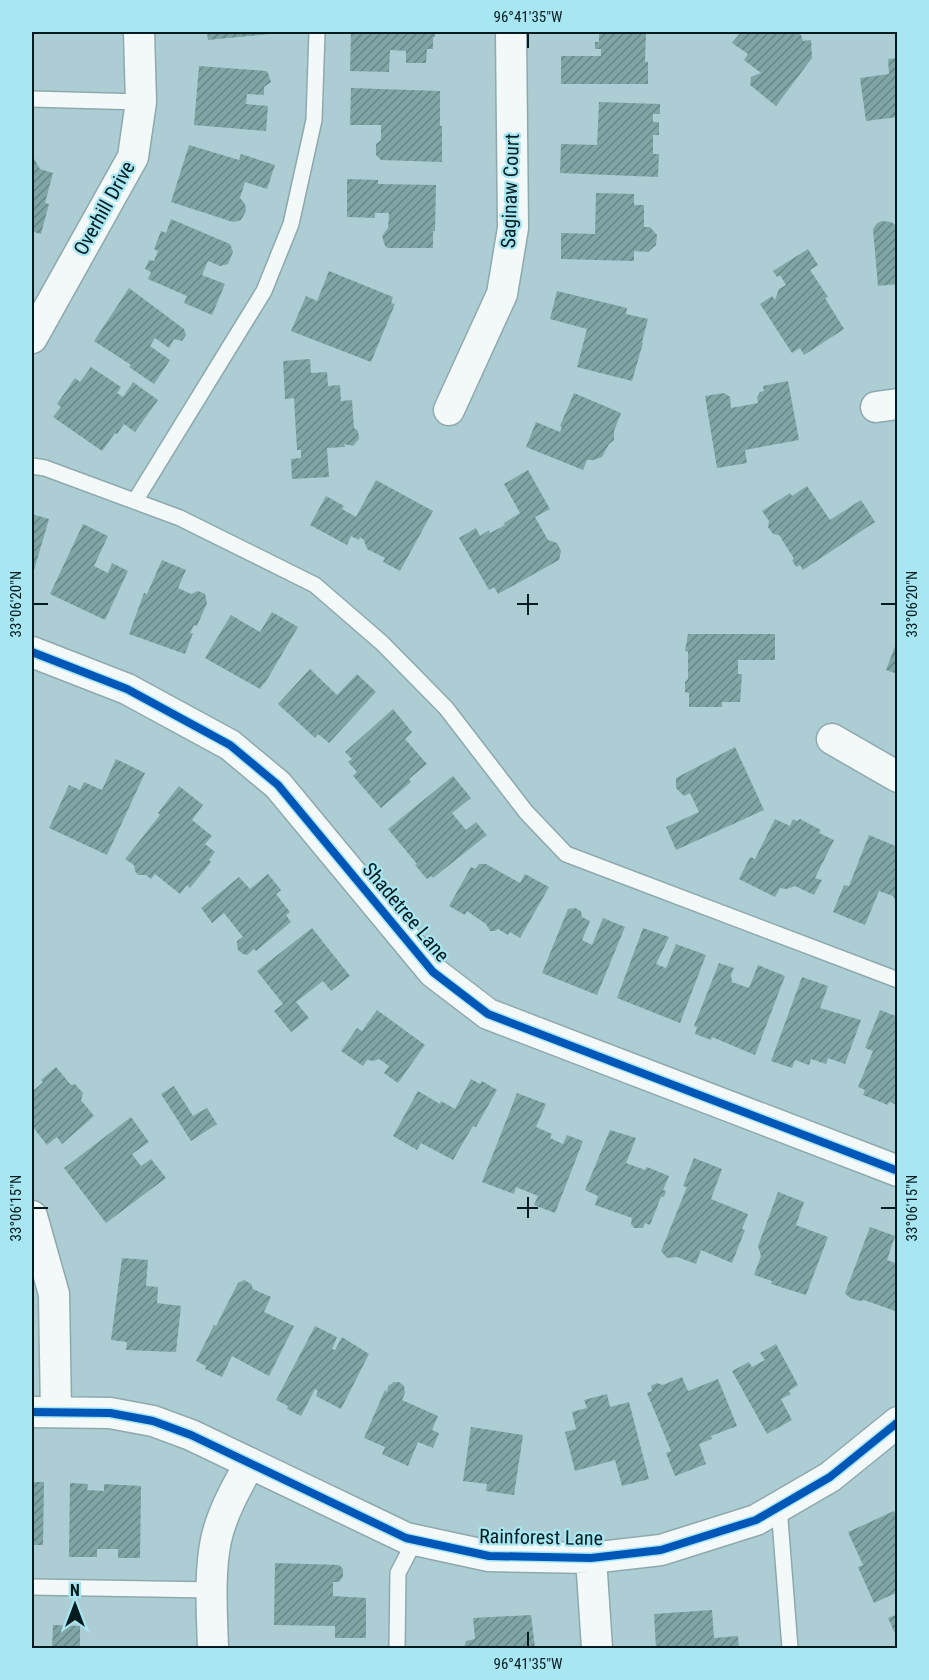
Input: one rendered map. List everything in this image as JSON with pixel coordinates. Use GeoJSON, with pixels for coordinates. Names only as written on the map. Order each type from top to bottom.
{"type":"FeatureCollection","features":[{"type":"Feature","properties":{"kind":"street","name":"Overhill Drive"},"geometry":{"type":"LineString","coordinates":[[36,321],[133,157],[141,102],[139,32]]}},
{"type":"Feature","properties":{"kind":"street","name":"Saginaw Court"},"geometry":{"type":"LineString","coordinates":[[449,410],[502,294],[513,228],[511,32]]}},
{"type":"Feature","properties":{"kind":"street","name":"Shadetree Lane"},"geometry":{"type":"LineString","coordinates":[[32,652],[127,689],[230,745],[278,785],[433,972],[488,1014],[897,1171]]}},
{"type":"Feature","properties":{"kind":"street"},"geometry":{"type":"LineString","coordinates":[[832,740],[897,777]]}},
{"type":"Feature","properties":{"kind":"street"},"geometry":{"type":"LineString","coordinates":[[32,1216],[54,1294],[44,1412]]}},
{"type":"Feature","properties":{"kind":"street","name":"Rainforest Lane"},"geometry":{"type":"LineString","coordinates":[[44,1412],[110,1413],[153,1421],[191,1435],[405,1538],[489,1556],[591,1558],[661,1550],[756,1520],[830,1477],[897,1422]]}},
{"type":"Feature","properties":{"kind":"street"},"geometry":{"type":"LineString","coordinates":[[213,1648],[212,1590],[216,1541],[229,1502],[250,1463]]}},
{"type":"Feature","properties":{"kind":"street"},"geometry":{"type":"LineString","coordinates":[[591,1558],[597,1648]]}},
{"type":"Feature","properties":{"kind":"lane"},"geometry":{"type":"LineString","coordinates":[[135,501],[264,291],[291,224],[314,120],[317,32]]}},
{"type":"Feature","properties":{"kind":"lane"},"geometry":{"type":"LineString","coordinates":[[32,99],[141,102]]}},
{"type":"Feature","properties":{"kind":"lane"},"geometry":{"type":"LineString","coordinates":[[32,466],[45,468],[180,518],[315,585],[382,643],[446,708],[526,812],[566,854],[897,980]]}},
{"type":"Feature","properties":{"kind":"lane"},"geometry":{"type":"LineString","coordinates":[[778,1507],[790,1648]]}},
{"type":"Feature","properties":{"kind":"lane"},"geometry":{"type":"LineString","coordinates":[[397,1648],[398,1573],[415,1540]]}},
{"type":"Feature","properties":{"kind":"lane"},"geometry":{"type":"LineString","coordinates":[[32,1587],[212,1590]]}},
{"type":"Feature","properties":{"kind":"building"},"geometry":{"type":"Polygon","coordinates":[[[207,32],[272,32],[208,40],[207,32]]]}},
{"type":"Feature","properties":{"kind":"building"},"geometry":{"type":"Polygon","coordinates":[[[351,32],[435,32],[435,37],[433,37],[433,49],[427,49],[426,63],[406,63],[406,51],[390,50],[389,72],[350,71],[351,32]]]}},
{"type":"Feature","properties":{"kind":"building"},"geometry":{"type":"Polygon","coordinates":[[[599,32],[646,32],[645,62],[648,62],[648,84],[561,84],[561,56],[601,56],[601,49],[595,49],[595,42],[599,42],[599,32]]]}},
{"type":"Feature","properties":{"kind":"building"},"geometry":{"type":"Polygon","coordinates":[[[741,32],[797,32],[803,41],[811,40],[812,58],[776,106],[750,85],[751,77],[761,73],[744,60],[748,54],[732,43],[741,32]]]}},
{"type":"Feature","properties":{"kind":"building"},"geometry":{"type":"Polygon","coordinates":[[[898,58],[898,117],[866,121],[860,78],[889,74],[888,59],[898,58]]]}},
{"type":"Feature","properties":{"kind":"building"},"geometry":{"type":"Polygon","coordinates":[[[199,66],[266,71],[271,82],[264,87],[264,95],[247,94],[246,104],[268,106],[266,131],[194,125],[199,66]]]}},
{"type":"Feature","properties":{"kind":"building"},"geometry":{"type":"Polygon","coordinates":[[[351,88],[440,91],[442,162],[381,160],[376,155],[376,144],[381,140],[381,125],[350,125],[351,88]]]}},
{"type":"Feature","properties":{"kind":"building"},"geometry":{"type":"Polygon","coordinates":[[[599,102],[660,104],[660,114],[653,114],[653,122],[659,122],[659,135],[653,135],[653,154],[659,154],[658,177],[560,173],[561,144],[597,145],[599,102]]]}},
{"type":"Feature","properties":{"kind":"building"},"geometry":{"type":"Polygon","coordinates":[[[189,145],[239,160],[241,154],[275,165],[267,189],[245,182],[240,198],[245,204],[246,211],[241,220],[233,222],[171,202],[189,145]]]}},
{"type":"Feature","properties":{"kind":"building"},"geometry":{"type":"Polygon","coordinates":[[[32,155],[40,169],[53,173],[45,203],[49,204],[41,234],[34,232],[32,239],[32,155]]]}},
{"type":"Feature","properties":{"kind":"building"},"geometry":{"type":"Polygon","coordinates":[[[347,179],[378,180],[378,184],[436,185],[433,248],[388,248],[385,246],[382,236],[388,228],[389,213],[375,213],[375,218],[347,217],[347,179]]]}},
{"type":"Feature","properties":{"kind":"building"},"geometry":{"type":"Polygon","coordinates":[[[596,193],[634,194],[634,205],[644,205],[644,227],[650,227],[657,235],[656,245],[648,252],[634,251],[634,261],[561,259],[561,233],[595,234],[596,193]]]}},
{"type":"Feature","properties":{"kind":"building"},"geometry":{"type":"Polygon","coordinates":[[[171,219],[230,244],[233,252],[228,264],[220,266],[208,261],[202,275],[225,284],[212,315],[184,303],[187,296],[148,279],[151,272],[145,269],[149,260],[154,261],[158,251],[154,249],[161,231],[166,233],[171,219]]]}},
{"type":"Feature","properties":{"kind":"building"},"geometry":{"type":"Polygon","coordinates":[[[891,222],[898,227],[898,284],[878,286],[873,229],[877,223],[891,222]]]}},
{"type":"Feature","properties":{"kind":"building"},"geometry":{"type":"Polygon","coordinates":[[[808,249],[818,265],[810,270],[828,297],[825,298],[844,329],[804,355],[800,348],[792,353],[760,304],[772,296],[775,300],[779,289],[786,285],[780,275],[777,277],[773,271],[808,249]]]}},
{"type":"Feature","properties":{"kind":"building"},"geometry":{"type":"Polygon","coordinates":[[[329,271],[393,297],[391,303],[395,304],[371,362],[291,331],[306,296],[317,301],[329,271]]]}},
{"type":"Feature","properties":{"kind":"building"},"geometry":{"type":"Polygon","coordinates":[[[129,288],[184,329],[186,335],[182,341],[174,339],[169,348],[155,338],[150,346],[170,360],[154,384],[129,367],[131,365],[94,341],[129,288]]]}},
{"type":"Feature","properties":{"kind":"building"},"geometry":{"type":"Polygon","coordinates":[[[557,291],[627,308],[626,314],[648,319],[632,381],[577,367],[587,329],[550,319],[557,291]]]}},
{"type":"Feature","properties":{"kind":"building"},"geometry":{"type":"Polygon","coordinates":[[[310,359],[311,373],[327,372],[328,386],[340,385],[341,401],[352,400],[354,428],[358,431],[359,439],[353,446],[344,444],[345,447],[327,448],[329,477],[292,479],[291,459],[301,458],[301,450],[297,450],[294,398],[285,399],[283,361],[310,359]]]}},
{"type":"Feature","properties":{"kind":"building"},"geometry":{"type":"Polygon","coordinates":[[[91,367],[121,387],[117,393],[123,397],[133,382],[158,400],[135,432],[124,424],[102,451],[53,417],[61,407],[57,404],[75,378],[80,382],[91,367]]]}},
{"type":"Feature","properties":{"kind":"building"},"geometry":{"type":"Polygon","coordinates":[[[788,381],[799,440],[745,450],[747,463],[717,468],[705,396],[724,393],[730,397],[731,408],[758,403],[757,397],[760,392],[764,391],[763,386],[788,381]]]}},
{"type":"Feature","properties":{"kind":"building"},"geometry":{"type":"Polygon","coordinates":[[[574,393],[621,413],[614,431],[614,440],[602,457],[587,460],[583,470],[526,447],[536,422],[560,432],[562,427],[560,426],[574,393]]]}},
{"type":"Feature","properties":{"kind":"building"},"geometry":{"type":"Polygon","coordinates":[[[528,470],[550,509],[535,517],[548,540],[557,543],[561,551],[559,560],[498,594],[494,587],[489,590],[459,538],[476,528],[480,536],[489,530],[490,533],[520,513],[504,484],[528,470]]]}},
{"type":"Feature","properties":{"kind":"building"},"geometry":{"type":"Polygon","coordinates":[[[376,480],[433,511],[400,571],[383,562],[385,558],[367,549],[364,540],[360,537],[359,540],[351,536],[347,545],[310,525],[326,496],[344,506],[342,509],[356,517],[376,480]]]}},
{"type":"Feature","properties":{"kind":"building"},"geometry":{"type":"Polygon","coordinates":[[[807,486],[830,520],[861,500],[875,522],[803,570],[800,565],[796,567],[792,560],[793,557],[779,535],[773,534],[768,527],[769,521],[762,511],[790,493],[792,496],[807,486]]]}},
{"type":"Feature","properties":{"kind":"building"},"geometry":{"type":"Polygon","coordinates":[[[32,514],[49,519],[32,577],[32,514]]]}},
{"type":"Feature","properties":{"kind":"building"},"geometry":{"type":"Polygon","coordinates":[[[83,524],[108,536],[94,566],[108,573],[112,563],[128,571],[105,620],[50,594],[83,524]]]}},
{"type":"Feature","properties":{"kind":"building"},"geometry":{"type":"Polygon","coordinates":[[[162,560],[186,570],[178,588],[191,594],[198,591],[205,594],[207,603],[197,626],[194,625],[190,633],[193,633],[185,654],[129,634],[144,593],[147,594],[162,560]]]}},
{"type":"Feature","properties":{"kind":"building"},"geometry":{"type":"Polygon","coordinates":[[[272,612],[298,627],[260,689],[205,658],[231,615],[260,632],[272,612]]]}},
{"type":"Feature","properties":{"kind":"building"},"geometry":{"type":"Polygon","coordinates":[[[688,634],[775,634],[775,660],[738,660],[738,674],[742,674],[740,702],[722,702],[722,707],[689,707],[689,693],[685,692],[685,682],[688,679],[688,652],[685,651],[688,634]]]}},
{"type":"Feature","properties":{"kind":"building"},"geometry":{"type":"Polygon","coordinates":[[[898,641],[898,674],[886,670],[898,641]]]}},
{"type":"Feature","properties":{"kind":"building"},"geometry":{"type":"Polygon","coordinates":[[[310,669],[337,695],[357,674],[376,692],[329,743],[318,734],[315,738],[278,704],[310,669]]]}},
{"type":"Feature","properties":{"kind":"building"},"geometry":{"type":"Polygon","coordinates":[[[393,709],[412,732],[405,739],[427,764],[409,779],[411,782],[381,808],[353,776],[357,772],[348,762],[352,759],[345,752],[393,709]]]}},
{"type":"Feature","properties":{"kind":"building"},"geometry":{"type":"Polygon","coordinates":[[[735,747],[764,810],[676,850],[666,827],[699,812],[690,793],[684,796],[676,788],[676,778],[735,747]]]}},
{"type":"Feature","properties":{"kind":"building"},"geometry":{"type":"Polygon","coordinates":[[[116,759],[145,773],[107,855],[49,828],[69,785],[80,790],[84,782],[102,790],[116,759]]]}},
{"type":"Feature","properties":{"kind":"building"},"geometry":{"type":"Polygon","coordinates":[[[453,776],[471,798],[452,813],[466,830],[476,822],[487,835],[433,878],[431,876],[427,879],[388,829],[453,776]]]}},
{"type":"Feature","properties":{"kind":"building"},"geometry":{"type":"Polygon","coordinates":[[[179,786],[203,805],[192,820],[212,836],[205,844],[215,852],[209,860],[211,862],[190,888],[187,885],[180,894],[155,874],[151,879],[146,875],[138,875],[134,865],[125,859],[160,815],[158,813],[179,786]]]}},
{"type":"Feature","properties":{"kind":"building"},"geometry":{"type":"Polygon","coordinates":[[[775,819],[790,826],[793,819],[797,821],[800,819],[821,830],[819,833],[834,840],[815,878],[822,880],[814,895],[795,886],[787,889],[780,888],[775,897],[739,879],[750,857],[755,859],[775,819]]]}},
{"type":"Feature","properties":{"kind":"building"},"geometry":{"type":"Polygon","coordinates":[[[869,835],[898,847],[898,905],[893,896],[879,891],[865,925],[833,912],[844,885],[849,886],[869,835]]]}},
{"type":"Feature","properties":{"kind":"building"},"geometry":{"type":"Polygon","coordinates":[[[479,864],[486,864],[520,883],[525,874],[549,887],[520,938],[498,929],[490,931],[486,924],[467,911],[465,915],[449,906],[471,867],[475,869],[479,864]]]}},
{"type":"Feature","properties":{"kind":"building"},"geometry":{"type":"Polygon","coordinates":[[[268,874],[281,890],[276,894],[290,912],[286,915],[291,922],[256,951],[254,949],[247,955],[243,954],[238,950],[237,941],[243,937],[224,913],[212,923],[201,908],[239,877],[250,889],[268,874]]]}},
{"type":"Feature","properties":{"kind":"building"},"geometry":{"type":"Polygon","coordinates":[[[575,908],[581,911],[582,917],[590,921],[582,940],[592,945],[603,918],[625,927],[597,995],[542,973],[568,909],[575,908]]]}},
{"type":"Feature","properties":{"kind":"building"},"geometry":{"type":"Polygon","coordinates":[[[312,928],[350,976],[331,991],[323,981],[296,1002],[309,1018],[291,1032],[274,1011],[283,1004],[257,971],[312,928]]]}},
{"type":"Feature","properties":{"kind":"building"},"geometry":{"type":"Polygon","coordinates":[[[643,928],[669,937],[656,964],[666,968],[676,944],[706,955],[680,1023],[617,998],[643,928]]]}},
{"type":"Feature","properties":{"kind":"building"},"geometry":{"type":"Polygon","coordinates":[[[719,963],[734,968],[731,975],[732,982],[749,988],[758,965],[785,976],[755,1055],[712,1037],[711,1040],[695,1034],[697,1027],[694,1026],[719,963]]]}},
{"type":"Feature","properties":{"kind":"building"},"geometry":{"type":"Polygon","coordinates":[[[802,977],[828,986],[820,1008],[861,1020],[845,1064],[828,1058],[826,1064],[811,1059],[809,1065],[795,1060],[792,1068],[771,1061],[802,977]]]}},
{"type":"Feature","properties":{"kind":"building"},"geometry":{"type":"Polygon","coordinates":[[[377,1010],[425,1045],[398,1083],[384,1073],[389,1066],[379,1059],[367,1060],[363,1066],[341,1051],[357,1028],[362,1031],[377,1010]]]}},
{"type":"Feature","properties":{"kind":"building"},"geometry":{"type":"Polygon","coordinates":[[[880,1010],[898,1017],[898,1105],[889,1102],[888,1105],[863,1095],[865,1090],[858,1087],[873,1051],[865,1048],[880,1010]]]}},
{"type":"Feature","properties":{"kind":"building"},"geometry":{"type":"Polygon","coordinates":[[[56,1067],[71,1085],[75,1084],[83,1093],[81,1100],[94,1116],[62,1144],[57,1137],[47,1145],[32,1126],[32,1092],[43,1082],[41,1080],[56,1067]]]}},
{"type":"Feature","properties":{"kind":"building"},"geometry":{"type":"Polygon","coordinates":[[[471,1079],[480,1084],[482,1081],[497,1090],[476,1127],[473,1126],[453,1160],[421,1143],[417,1150],[393,1136],[418,1091],[440,1104],[441,1101],[455,1109],[471,1079]]]}},
{"type":"Feature","properties":{"kind":"building"},"geometry":{"type":"Polygon","coordinates":[[[174,1086],[193,1116],[207,1108],[217,1124],[191,1141],[161,1094],[174,1086]]]}},
{"type":"Feature","properties":{"kind":"building"},"geometry":{"type":"Polygon","coordinates":[[[517,1093],[546,1104],[536,1127],[552,1134],[550,1138],[563,1144],[567,1135],[583,1141],[555,1213],[534,1205],[538,1196],[516,1187],[514,1194],[482,1182],[517,1093]]]}},
{"type":"Feature","properties":{"kind":"building"},"geometry":{"type":"Polygon","coordinates":[[[131,1117],[149,1142],[132,1154],[141,1166],[151,1159],[166,1178],[106,1223],[64,1168],[131,1117]]]}},
{"type":"Feature","properties":{"kind":"building"},"geometry":{"type":"Polygon","coordinates":[[[610,1130],[636,1138],[626,1163],[645,1170],[647,1167],[669,1176],[663,1190],[666,1191],[664,1197],[661,1197],[650,1225],[645,1223],[643,1228],[634,1228],[631,1224],[632,1218],[595,1205],[598,1196],[585,1190],[610,1130]]]}},
{"type":"Feature","properties":{"kind":"building"},"geometry":{"type":"Polygon","coordinates":[[[694,1158],[722,1169],[711,1199],[748,1214],[742,1229],[745,1230],[732,1263],[701,1250],[696,1264],[677,1257],[667,1258],[661,1251],[687,1187],[683,1186],[694,1158]]]}},
{"type":"Feature","properties":{"kind":"building"},"geometry":{"type":"Polygon","coordinates":[[[778,1192],[804,1202],[796,1225],[828,1237],[806,1295],[771,1284],[772,1281],[754,1275],[761,1256],[758,1246],[778,1192]]]}},
{"type":"Feature","properties":{"kind":"building"},"geometry":{"type":"Polygon","coordinates":[[[870,1227],[895,1236],[887,1260],[898,1264],[898,1312],[864,1300],[850,1298],[845,1293],[870,1227]]]}},
{"type":"Feature","properties":{"kind":"building"},"geometry":{"type":"Polygon","coordinates":[[[122,1258],[148,1260],[146,1286],[158,1287],[157,1303],[181,1306],[176,1352],[126,1350],[127,1342],[111,1340],[122,1258]]]}},
{"type":"Feature","properties":{"kind":"building"},"geometry":{"type":"Polygon","coordinates":[[[244,1280],[251,1284],[253,1289],[271,1297],[264,1312],[294,1326],[269,1376],[232,1356],[222,1377],[205,1369],[206,1366],[196,1361],[238,1283],[244,1280]]]}},
{"type":"Feature","properties":{"kind":"building"},"geometry":{"type":"Polygon","coordinates":[[[315,1326],[337,1337],[332,1349],[335,1350],[342,1337],[369,1354],[341,1409],[316,1396],[318,1391],[315,1389],[301,1416],[276,1400],[315,1326]]]}},
{"type":"Feature","properties":{"kind":"building"},"geometry":{"type":"Polygon","coordinates":[[[776,1344],[798,1385],[789,1391],[791,1394],[781,1399],[792,1420],[767,1434],[732,1371],[749,1362],[752,1367],[765,1360],[760,1353],[776,1344]]]}},
{"type":"Feature","properties":{"kind":"building"},"geometry":{"type":"Polygon","coordinates":[[[682,1377],[688,1391],[718,1379],[737,1426],[711,1436],[712,1439],[699,1444],[706,1464],[675,1476],[666,1453],[671,1451],[647,1393],[652,1391],[651,1386],[657,1383],[663,1385],[682,1377]]]}},
{"type":"Feature","properties":{"kind":"building"},"geometry":{"type":"Polygon","coordinates":[[[399,1382],[404,1386],[405,1393],[402,1400],[438,1416],[432,1430],[439,1433],[433,1448],[418,1442],[408,1466],[382,1454],[385,1447],[364,1438],[385,1390],[387,1392],[388,1386],[399,1382]]]}},
{"type":"Feature","properties":{"kind":"building"},"geometry":{"type":"Polygon","coordinates":[[[607,1394],[610,1407],[629,1402],[649,1479],[622,1486],[615,1460],[575,1471],[565,1432],[576,1429],[572,1412],[587,1408],[584,1400],[607,1394]]]}},
{"type":"Feature","properties":{"kind":"building"},"geometry":{"type":"Polygon","coordinates":[[[471,1427],[523,1435],[514,1495],[486,1491],[487,1484],[463,1481],[471,1427]]]}},
{"type":"Feature","properties":{"kind":"building"},"geometry":{"type":"Polygon","coordinates":[[[32,1482],[44,1482],[43,1545],[32,1545],[32,1482]]]}},
{"type":"Feature","properties":{"kind":"building"},"geometry":{"type":"Polygon","coordinates":[[[70,1483],[88,1484],[87,1490],[104,1491],[104,1484],[141,1486],[140,1558],[118,1558],[118,1549],[97,1549],[97,1557],[69,1557],[70,1483]]]}},
{"type":"Feature","properties":{"kind":"building"},"geometry":{"type":"Polygon","coordinates":[[[894,1511],[898,1518],[898,1580],[895,1581],[898,1592],[874,1603],[858,1567],[863,1565],[848,1532],[894,1511]]]}},
{"type":"Feature","properties":{"kind":"building"},"geometry":{"type":"Polygon","coordinates":[[[275,1563],[339,1565],[343,1569],[343,1577],[339,1582],[333,1582],[333,1596],[366,1598],[366,1638],[335,1638],[335,1626],[274,1625],[275,1563]]]}},
{"type":"Feature","properties":{"kind":"building"},"geometry":{"type":"Polygon","coordinates":[[[712,1610],[714,1638],[738,1636],[739,1648],[656,1648],[654,1614],[712,1610]]]}},
{"type":"Feature","properties":{"kind":"building"},"geometry":{"type":"Polygon","coordinates":[[[898,1614],[898,1640],[888,1618],[898,1614]]]}},
{"type":"Feature","properties":{"kind":"building"},"geometry":{"type":"Polygon","coordinates":[[[531,1615],[535,1648],[464,1648],[466,1641],[475,1639],[473,1618],[531,1615]]]}},
{"type":"Feature","properties":{"kind":"building"},"geometry":{"type":"Polygon","coordinates":[[[53,1625],[80,1626],[80,1648],[52,1648],[53,1625]]]}},
{"type":"Feature","properties":{"kind":"building"},"geometry":{"type":"Polygon","coordinates":[[[99,1646],[122,1646],[122,1648],[99,1648],[99,1646]]]}},
{"type":"Feature","properties":{"kind":"cycle path"},"geometry":{"type":"LineString","coordinates":[[32,652],[127,689],[230,745],[278,785],[433,972],[488,1014],[898,1171]]}},
{"type":"Feature","properties":{"kind":"cycle path"},"geometry":{"type":"LineString","coordinates":[[32,1412],[110,1413],[153,1421],[191,1435],[406,1538],[489,1556],[591,1558],[661,1550],[756,1520],[830,1477],[898,1422]]}}]}
